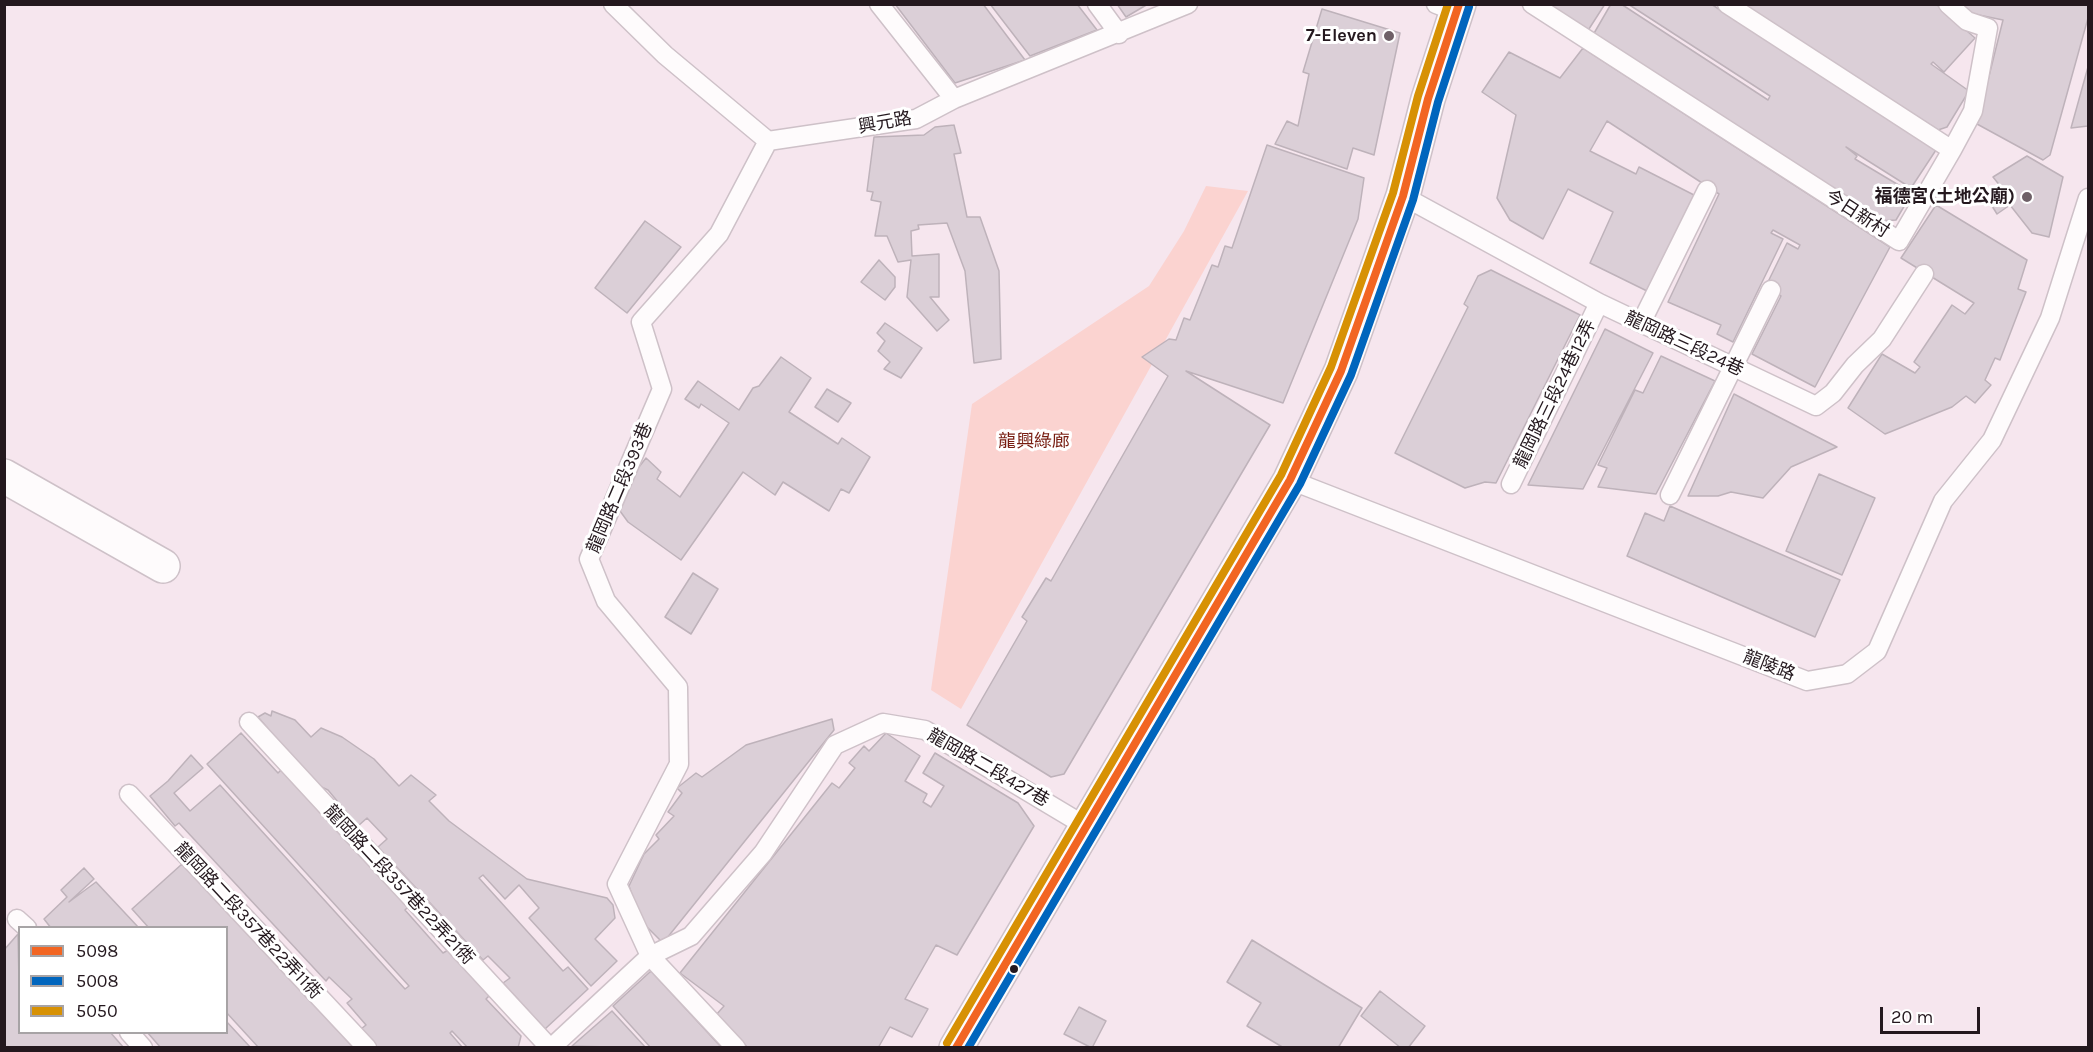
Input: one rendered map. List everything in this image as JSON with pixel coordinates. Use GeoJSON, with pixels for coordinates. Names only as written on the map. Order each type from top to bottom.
{"type":"FeatureCollection","features":[{"type":"Feature","properties":{"kind":"main road"},"geometry":{"type":"LineString","coordinates":[[956,1047],[1290,480],[1341,371],[1403,196],[1451,7]]}},
{"type":"Feature","properties":{"kind":"main road"},"geometry":{"type":"LineString","coordinates":[[4,476],[163,566]]}},
{"type":"Feature","properties":{"kind":"lane"},"geometry":{"type":"LineString","coordinates":[[613,4],[665,55],[768,141]]}},
{"type":"Feature","properties":{"kind":"lane"},"geometry":{"type":"LineString","coordinates":[[879,4],[954,99]]}},
{"type":"Feature","properties":{"kind":"lane"},"geometry":{"type":"LineString","coordinates":[[1097,4],[1119,34]]}},
{"type":"Feature","properties":{"kind":"lane","name":"興元路"},"geometry":{"type":"LineString","coordinates":[[768,141],[916,119],[954,99],[1119,34],[1188,4]]}},
{"type":"Feature","properties":{"kind":"lane","name":"今日新村"},"geometry":{"type":"LineString","coordinates":[[1532,4],[1899,241],[1952,150]]}},
{"type":"Feature","properties":{"kind":"lane"},"geometry":{"type":"LineString","coordinates":[[1727,4],[1952,150],[1973,111],[1988,28],[1967,21],[1948,4]]}},
{"type":"Feature","properties":{"kind":"lane","name":"龍岡路二段393巷"},"geometry":{"type":"LineString","coordinates":[[736,1047],[650,956],[617,884],[678,764],[678,687],[606,601],[589,559],[662,389],[641,322],[719,234],[768,141]]}},
{"type":"Feature","properties":{"kind":"lane"},"geometry":{"type":"LineString","coordinates":[[1641,323],[1707,190]]}},
{"type":"Feature","properties":{"kind":"lane","name":"龍岡路三段24巷"},"geometry":{"type":"LineString","coordinates":[[1403,196],[1599,303],[1816,406],[1833,393],[1855,365],[1882,339],[1924,274]]}},
{"type":"Feature","properties":{"kind":"lane","name":"龍陵路"},"geometry":{"type":"LineString","coordinates":[[1290,480],[1807,681],[1847,674],[1876,651],[1943,501],[1992,440],[2050,318],[2088,198]]}},
{"type":"Feature","properties":{"kind":"lane"},"geometry":{"type":"LineString","coordinates":[[1670,495],[1771,290]]}},
{"type":"Feature","properties":{"kind":"lane","name":"龍岡路三段24巷12弄"},"geometry":{"type":"LineString","coordinates":[[1511,484],[1599,303]]}},
{"type":"Feature","properties":{"kind":"lane","name":"龍岡路二段357巷22弄21衖"},"geometry":{"type":"LineString","coordinates":[[249,722],[551,1047]]}},
{"type":"Feature","properties":{"kind":"lane","name":"龍岡路二段427巷"},"geometry":{"type":"LineString","coordinates":[[650,956],[691,936],[763,853],[835,745],[883,723],[925,730],[1087,827]]}},
{"type":"Feature","properties":{"kind":"lane","name":"龍岡路二段357巷22弄11衖"},"geometry":{"type":"LineString","coordinates":[[129,794],[367,1047]]}},
{"type":"Feature","properties":{"kind":"lane"},"geometry":{"type":"LineString","coordinates":[[551,1047],[650,956]]}},
{"type":"Feature","properties":{"kind":"lane"},"geometry":{"type":"LineString","coordinates":[[131,1034],[143,1047]]}},
{"type":"Feature","properties":{"kind":"green space","name":"龍興綠廊"},"geometry":{"type":"Polygon","coordinates":[[[1206,186],[1248,191],[961,709],[931,690],[972,404],[1149,286],[1184,231],[1206,186]]]}},
{"type":"Feature","properties":{"kind":"building"},"geometry":{"type":"Polygon","coordinates":[[[895,4],[983,4],[1025,60],[955,83],[895,4]]]}},
{"type":"Feature","properties":{"kind":"building"},"geometry":{"type":"Polygon","coordinates":[[[990,4],[1077,4],[1097,30],[1030,56],[990,4]]]}},
{"type":"Feature","properties":{"kind":"building"},"geometry":{"type":"Polygon","coordinates":[[[1117,4],[1148,4],[1126,17],[1117,4]]]}},
{"type":"Feature","properties":{"kind":"building"},"geometry":{"type":"Polygon","coordinates":[[[1546,4],[1605,4],[1587,32],[1546,4]]]}},
{"type":"Feature","properties":{"kind":"building"},"geometry":{"type":"Polygon","coordinates":[[[1611,4],[1621,4],[1768,100],[1770,96],[1628,4],[1711,4],[1936,150],[1911,188],[1846,147],[1857,156],[1855,159],[1912,193],[1896,220],[1879,221],[1593,35],[1611,4]]]}},
{"type":"Feature","properties":{"kind":"building"},"geometry":{"type":"Polygon","coordinates":[[[1742,4],[1936,4],[1975,38],[1944,72],[1933,62],[1931,64],[1969,91],[1947,127],[1938,130],[1742,4]]]}},
{"type":"Feature","properties":{"kind":"building"},"geometry":{"type":"Polygon","coordinates":[[[1960,4],[2088,4],[2088,18],[2050,155],[2043,160],[1977,124],[2003,20],[1969,13],[1960,4]]]}},
{"type":"Feature","properties":{"kind":"building"},"geometry":{"type":"Polygon","coordinates":[[[1322,9],[1400,33],[1374,155],[1353,148],[1347,169],[1275,144],[1287,121],[1298,126],[1309,74],[1303,72],[1322,9]]]}},
{"type":"Feature","properties":{"kind":"building"},"geometry":{"type":"Polygon","coordinates":[[[1583,48],[1890,247],[1815,387],[1752,354],[1781,296],[1765,288],[1787,243],[1798,249],[1800,245],[1773,230],[1771,233],[1783,239],[1733,342],[1717,334],[1721,325],[1668,302],[1719,194],[1607,121],[1590,151],[1636,174],[1639,167],[1694,195],[1647,291],[1590,263],[1613,212],[1568,189],[1543,239],[1510,220],[1497,198],[1516,115],[1482,92],[1509,52],[1560,78],[1583,48]]]}},
{"type":"Feature","properties":{"kind":"building"},"geometry":{"type":"Polygon","coordinates":[[[2088,67],[2088,126],[2071,128],[2088,67]]]}},
{"type":"Feature","properties":{"kind":"building"},"geometry":{"type":"Polygon","coordinates":[[[954,125],[961,153],[954,154],[967,217],[980,217],[999,271],[1001,359],[974,363],[965,271],[947,223],[918,225],[919,229],[911,231],[912,256],[939,254],[939,297],[930,297],[949,320],[937,331],[907,297],[911,260],[898,262],[887,236],[875,236],[881,202],[871,200],[873,192],[867,191],[874,137],[924,135],[935,127],[954,125]]]}},
{"type":"Feature","properties":{"kind":"building"},"geometry":{"type":"Polygon","coordinates":[[[1267,145],[1364,178],[1358,219],[1283,403],[1186,371],[1270,425],[1064,774],[1051,777],[967,725],[1027,621],[1022,617],[1046,578],[1051,581],[1168,376],[1142,357],[1169,339],[1176,340],[1184,318],[1190,320],[1212,265],[1218,267],[1225,246],[1232,248],[1267,145]]]}},
{"type":"Feature","properties":{"kind":"building"},"geometry":{"type":"Polygon","coordinates":[[[2027,156],[2063,177],[2049,237],[2032,233],[2010,205],[1997,214],[1987,198],[2001,187],[1993,177],[2027,156]]]}},
{"type":"Feature","properties":{"kind":"building"},"geometry":{"type":"Polygon","coordinates":[[[1936,205],[2027,260],[2018,289],[2026,292],[2000,360],[1995,358],[1985,380],[1991,385],[1975,403],[1966,396],[1952,407],[1885,434],[1848,408],[1882,354],[1915,373],[1920,367],[1914,362],[1952,305],[1965,314],[1974,303],[1901,258],[1936,205]]]}},
{"type":"Feature","properties":{"kind":"building"},"geometry":{"type":"Polygon","coordinates":[[[645,221],[681,247],[627,313],[595,288],[645,221]]]}},
{"type":"Feature","properties":{"kind":"building"},"geometry":{"type":"Polygon","coordinates":[[[879,260],[895,277],[895,287],[885,300],[861,282],[879,260]]]}},
{"type":"Feature","properties":{"kind":"building"},"geometry":{"type":"Polygon","coordinates":[[[1491,270],[1580,315],[1496,483],[1485,482],[1465,488],[1395,453],[1468,307],[1464,304],[1478,276],[1491,270]]]}},
{"type":"Feature","properties":{"kind":"building"},"geometry":{"type":"Polygon","coordinates":[[[885,323],[922,348],[901,378],[884,369],[890,362],[878,351],[885,341],[877,333],[885,323]]]}},
{"type":"Feature","properties":{"kind":"building"},"geometry":{"type":"Polygon","coordinates":[[[1605,329],[1653,353],[1583,489],[1528,485],[1605,329]]]}},
{"type":"Feature","properties":{"kind":"building"},"geometry":{"type":"Polygon","coordinates":[[[1661,356],[1715,381],[1656,494],[1598,487],[1607,468],[1598,465],[1635,390],[1643,393],[1661,356]]]}},
{"type":"Feature","properties":{"kind":"building"},"geometry":{"type":"Polygon","coordinates":[[[781,357],[811,378],[789,412],[838,444],[842,438],[870,457],[849,493],[841,489],[829,511],[783,482],[775,495],[743,472],[681,560],[628,522],[620,511],[635,472],[646,458],[661,472],[657,479],[680,497],[729,423],[701,404],[699,408],[685,399],[698,381],[739,410],[753,388],[759,386],[781,357]]]}},
{"type":"Feature","properties":{"kind":"building"},"geometry":{"type":"Polygon","coordinates":[[[827,389],[851,403],[838,422],[815,407],[827,389]]]}},
{"type":"Feature","properties":{"kind":"building"},"geometry":{"type":"Polygon","coordinates":[[[1734,394],[1837,447],[1791,467],[1763,498],[1731,492],[1718,496],[1688,496],[1734,394]]]}},
{"type":"Feature","properties":{"kind":"building"},"geometry":{"type":"Polygon","coordinates":[[[1819,474],[1875,498],[1842,575],[1786,551],[1819,474]]]}},
{"type":"Feature","properties":{"kind":"building"},"geometry":{"type":"Polygon","coordinates":[[[1670,506],[1840,580],[1815,637],[1627,556],[1645,513],[1664,521],[1670,506]]]}},
{"type":"Feature","properties":{"kind":"building"},"geometry":{"type":"Polygon","coordinates":[[[693,573],[718,589],[691,634],[665,617],[693,573]]]}},
{"type":"Feature","properties":{"kind":"building"},"geometry":{"type":"Polygon","coordinates":[[[272,711],[295,720],[311,737],[321,728],[342,737],[374,759],[399,786],[411,775],[436,795],[429,801],[449,821],[527,879],[607,898],[613,905],[615,918],[595,939],[617,961],[591,986],[529,918],[539,908],[519,885],[505,899],[483,875],[479,878],[563,971],[568,967],[588,989],[545,1029],[503,983],[510,978],[488,956],[483,960],[378,847],[387,839],[367,818],[358,826],[328,790],[315,784],[258,717],[265,713],[271,716],[272,711]]]}},
{"type":"Feature","properties":{"kind":"building"},"geometry":{"type":"Polygon","coordinates":[[[832,719],[834,730],[663,943],[641,921],[629,886],[644,854],[659,839],[656,835],[674,816],[668,812],[682,793],[677,788],[696,773],[702,777],[746,745],[832,719]]]}},
{"type":"Feature","properties":{"kind":"building"},"geometry":{"type":"Polygon","coordinates":[[[241,733],[278,773],[282,769],[409,906],[405,910],[443,953],[450,949],[491,994],[486,999],[521,1036],[518,1048],[468,1048],[452,1031],[450,1033],[463,1048],[377,1048],[361,1029],[366,1025],[347,1003],[352,999],[329,977],[326,981],[179,823],[175,826],[150,796],[168,781],[191,755],[203,768],[174,793],[190,811],[220,785],[405,989],[409,986],[207,764],[241,733]]]}},
{"type":"Feature","properties":{"kind":"building"},"geometry":{"type":"Polygon","coordinates":[[[886,733],[920,756],[905,781],[927,794],[923,802],[931,807],[944,786],[923,773],[935,753],[1018,803],[1034,826],[957,955],[936,945],[905,999],[928,1009],[912,1037],[890,1027],[878,1048],[748,1048],[716,1015],[724,1006],[680,973],[832,783],[839,788],[855,768],[849,763],[864,746],[869,751],[886,733]]]}},
{"type":"Feature","properties":{"kind":"building"},"geometry":{"type":"Polygon","coordinates":[[[182,864],[354,1048],[259,1048],[228,1014],[228,926],[147,926],[132,909],[182,864]]]}},
{"type":"Feature","properties":{"kind":"building"},"geometry":{"type":"Polygon","coordinates":[[[84,868],[94,879],[69,902],[96,882],[137,926],[49,926],[44,919],[67,897],[61,890],[84,868]]]}},
{"type":"Feature","properties":{"kind":"building"},"geometry":{"type":"Polygon","coordinates":[[[18,934],[18,1034],[112,1034],[124,1048],[4,1048],[4,950],[18,934]]]}},
{"type":"Feature","properties":{"kind":"building"},"geometry":{"type":"Polygon","coordinates":[[[1252,940],[1362,1008],[1338,1048],[1284,1048],[1247,1026],[1261,1003],[1227,982],[1252,940]]]}},
{"type":"Feature","properties":{"kind":"building"},"geometry":{"type":"Polygon","coordinates":[[[651,971],[722,1048],[651,1048],[613,1006],[651,971]]]}},
{"type":"Feature","properties":{"kind":"building"},"geometry":{"type":"Polygon","coordinates":[[[1380,991],[1425,1026],[1408,1048],[1401,1048],[1361,1016],[1380,991]]]}},
{"type":"Feature","properties":{"kind":"building"},"geometry":{"type":"Polygon","coordinates":[[[1079,1007],[1106,1021],[1092,1048],[1064,1034],[1079,1007]]]}},
{"type":"Feature","properties":{"kind":"building"},"geometry":{"type":"Polygon","coordinates":[[[612,1011],[646,1048],[572,1046],[612,1011]]]}},
{"type":"Feature","properties":{"kind":"building"},"geometry":{"type":"Polygon","coordinates":[[[228,1023],[251,1048],[161,1048],[149,1034],[228,1034],[228,1023]]]}},
{"type":"Feature","properties":{"kind":"transit line","name":"5050"},"geometry":{"type":"LineString","coordinates":[[947,1043],[1281,475],[1331,367],[1393,193],[1418,96],[1448,4]]}},
{"type":"Feature","properties":{"kind":"transit line","name":"5098"},"geometry":{"type":"LineString","coordinates":[[956,1048],[1290,480],[1341,371],[1403,196],[1428,99],[1459,4]]}},
{"type":"Feature","properties":{"kind":"transit line","name":"5008"},"geometry":{"type":"LineString","coordinates":[[968,1048],[1300,484],[1351,375],[1413,200],[1438,102],[1469,7]]}},
{"type":"Feature","properties":{"kind":"place","name":"7-Eleven"},"geometry":{"type":"Point","coordinates":[1389,36]}},
{"type":"Feature","properties":{"kind":"place","name":"福德宮(土地公廟)"},"geometry":{"type":"Point","coordinates":[2027,197]}}]}
